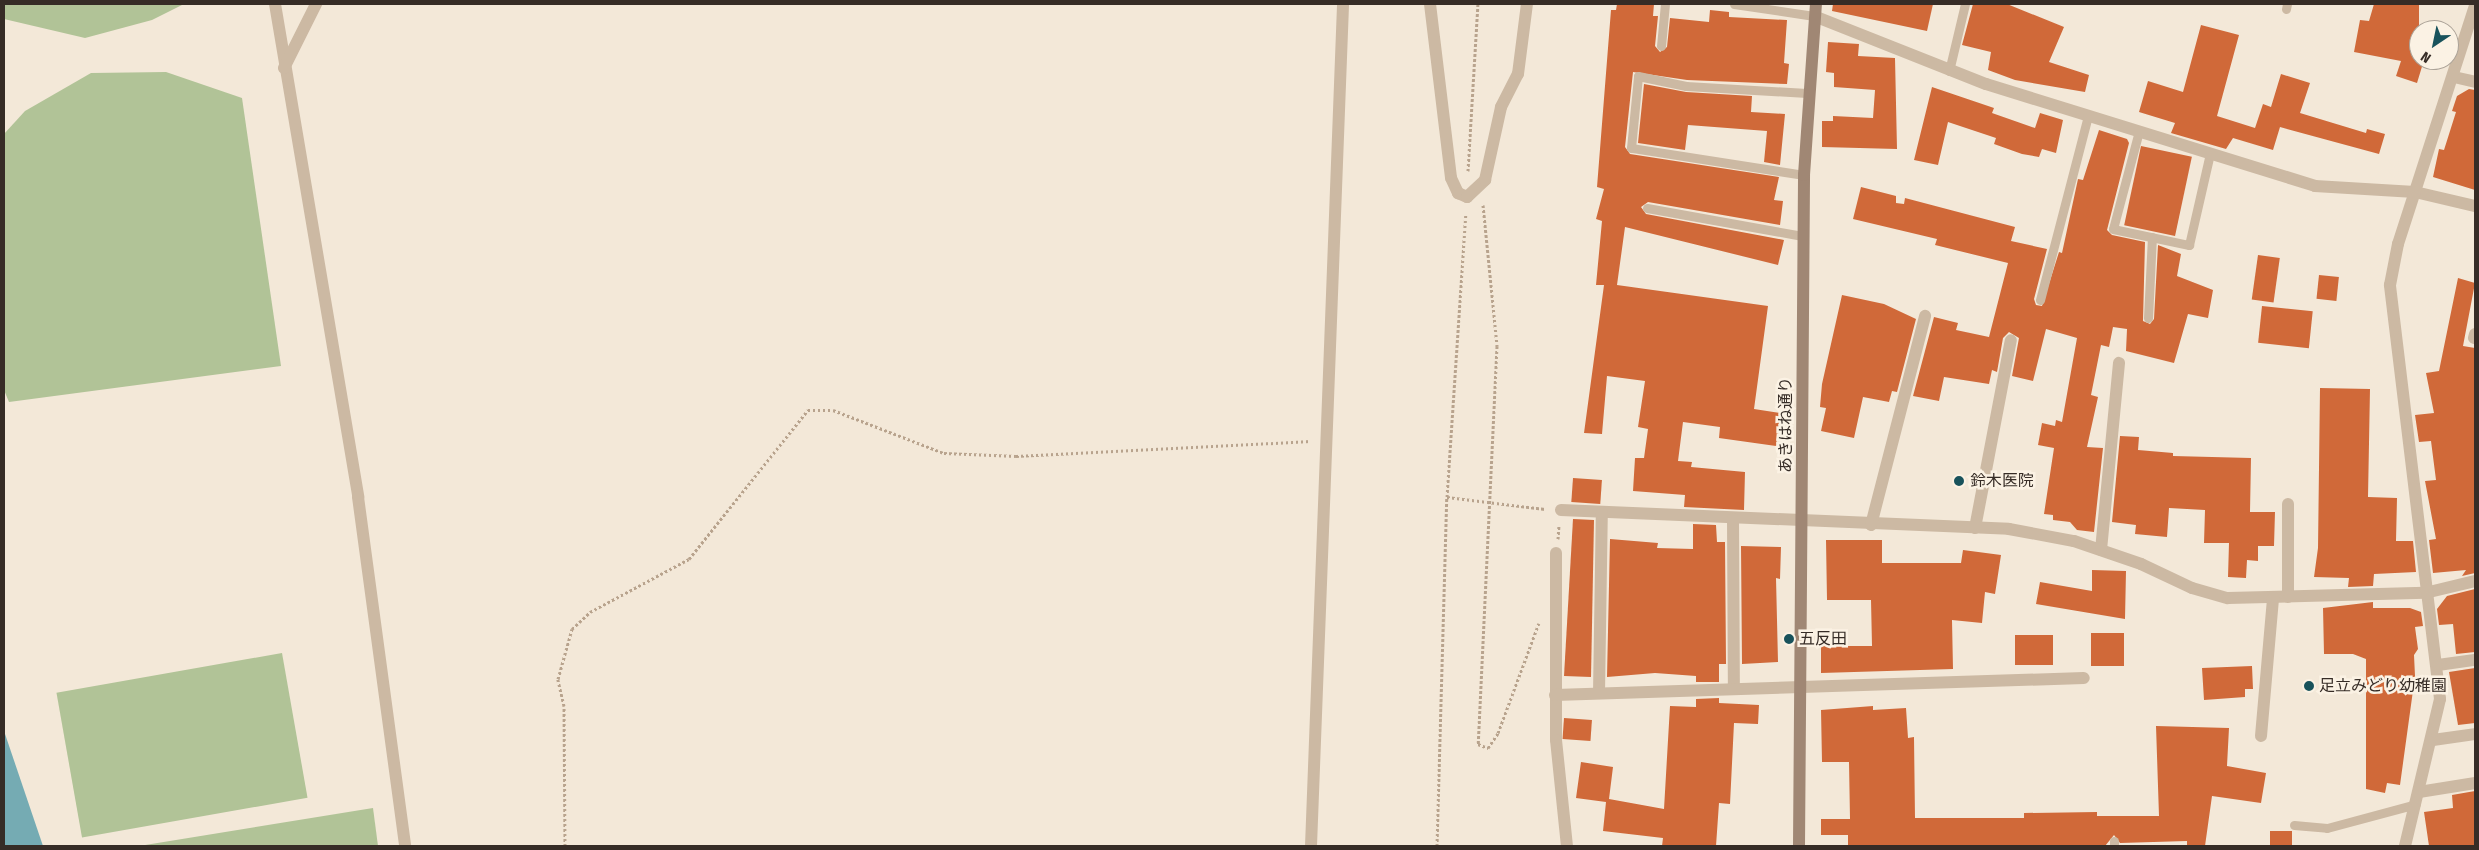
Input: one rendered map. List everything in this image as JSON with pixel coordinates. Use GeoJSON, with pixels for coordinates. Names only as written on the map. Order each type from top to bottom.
{"type":"FeatureCollection","features":[{"type":"Feature","properties":{"kind":"street"},"geometry":{"type":"LineString","coordinates":[[276,4],[284,68],[358,497],[405,846]]}},
{"type":"Feature","properties":{"kind":"street"},"geometry":{"type":"LineString","coordinates":[[284,68],[316,4]]}},
{"type":"Feature","properties":{"kind":"street"},"geometry":{"type":"LineString","coordinates":[[1311,846],[1324,441],[1342,4]]}},
{"type":"Feature","properties":{"kind":"street"},"geometry":{"type":"LineString","coordinates":[[1430,4],[1451,178],[1458,193],[1467,197],[1481,187],[1501,107],[1518,74],[1527,4]]}},
{"type":"Feature","properties":{"kind":"street"},"geometry":{"type":"LineString","coordinates":[[2405,846],[2432,740],[2440,699],[2438,665],[2425,594],[2390,304],[2394,263],[2415,192],[2454,78],[2475,6]]}},
{"type":"Feature","properties":{"kind":"street"},"geometry":{"type":"LineString","coordinates":[[1815,10],[1949,71],[2315,186],[2415,192],[2475,206]]}},
{"type":"Feature","properties":{"kind":"street","name":"あきはね通り"},"geometry":{"type":"LineString","coordinates":[[1799,846],[1804,175],[1807,93],[1815,10]]}},
{"type":"Feature","properties":{"kind":"street"},"geometry":{"type":"LineString","coordinates":[[2454,78],[2475,82]]}},
{"type":"Feature","properties":{"kind":"street"},"geometry":{"type":"LineString","coordinates":[[1872,525],[1925,316]]}},
{"type":"Feature","properties":{"kind":"street"},"geometry":{"type":"LineString","coordinates":[[1975,528],[2011,340]]}},
{"type":"Feature","properties":{"kind":"street"},"geometry":{"type":"LineString","coordinates":[[2101,550],[2119,363]]}},
{"type":"Feature","properties":{"kind":"street"},"geometry":{"type":"LineString","coordinates":[[2288,504],[2288,598]]}},
{"type":"Feature","properties":{"kind":"street"},"geometry":{"type":"LineString","coordinates":[[1561,510],[1802,523],[2009,528],[2101,550],[2210,594],[2288,598],[2425,594],[2475,581]]}},
{"type":"Feature","properties":{"kind":"street"},"geometry":{"type":"LineString","coordinates":[[1599,693],[1602,512]]}},
{"type":"Feature","properties":{"kind":"street"},"geometry":{"type":"LineString","coordinates":[[1733,519],[1734,688]]}},
{"type":"Feature","properties":{"kind":"street"},"geometry":{"type":"LineString","coordinates":[[1556,553],[1555,695],[1567,846]]}},
{"type":"Feature","properties":{"kind":"street"},"geometry":{"type":"LineString","coordinates":[[2261,736],[2273,598]]}},
{"type":"Feature","properties":{"kind":"street"},"geometry":{"type":"LineString","coordinates":[[2438,665],[2475,660]]}},
{"type":"Feature","properties":{"kind":"street"},"geometry":{"type":"LineString","coordinates":[[1555,695],[1801,685],[2084,678]]}},
{"type":"Feature","properties":{"kind":"street"},"geometry":{"type":"LineString","coordinates":[[2432,740],[2475,734]]}},
{"type":"Feature","properties":{"kind":"street"},"geometry":{"type":"LineString","coordinates":[[2418,798],[2475,784]]}},
{"type":"Feature","properties":{"kind":"lane"},"geometry":{"type":"LineString","coordinates":[[1661,46],[1665,4]]}},
{"type":"Feature","properties":{"kind":"lane"},"geometry":{"type":"LineString","coordinates":[[1734,4],[1815,10]]}},
{"type":"Feature","properties":{"kind":"lane"},"geometry":{"type":"LineString","coordinates":[[1949,71],[1965,4]]}},
{"type":"Feature","properties":{"kind":"lane"},"geometry":{"type":"LineString","coordinates":[[1804,175],[1631,148],[1638,76],[1686,86],[1807,93]]}},
{"type":"Feature","properties":{"kind":"lane"},"geometry":{"type":"LineString","coordinates":[[2040,300],[2088,116]]}},
{"type":"Feature","properties":{"kind":"lane"},"geometry":{"type":"LineString","coordinates":[[2139,131],[2113,229],[2189,245],[2210,153]]}},
{"type":"Feature","properties":{"kind":"lane"},"geometry":{"type":"LineString","coordinates":[[1647,208],[1803,236]]}},
{"type":"Feature","properties":{"kind":"lane"},"geometry":{"type":"LineString","coordinates":[[2148,318],[2152,237]]}},
{"type":"Feature","properties":{"kind":"lane"},"geometry":{"type":"LineString","coordinates":[[2294,825],[2327,828],[2418,798]]}},
{"type":"Feature","properties":{"kind":"path"},"geometry":{"type":"LineString","coordinates":[[1437,846],[1447,497],[1478,4]]}},
{"type":"Feature","properties":{"kind":"path"},"geometry":{"type":"LineString","coordinates":[[1481,187],[1497,346],[1491,505],[1478,744],[1488,748],[1498,733],[1542,615]]}},
{"type":"Feature","properties":{"kind":"path"},"geometry":{"type":"LineString","coordinates":[[565,846],[564,706],[558,679],[572,629],[590,612],[689,559],[808,410],[833,410],[944,453],[1016,456],[1324,441]]}},
{"type":"Feature","properties":{"kind":"path"},"geometry":{"type":"LineString","coordinates":[[1447,497],[1491,505],[1561,510],[1556,553]]}},
{"type":"Feature","properties":{"kind":"green space"},"geometry":{"type":"Polygon","coordinates":[[[4,4],[184,4],[152,20],[85,38],[4,19],[4,4]]]}},
{"type":"Feature","properties":{"kind":"green space"},"geometry":{"type":"Polygon","coordinates":[[[166,72],[242,98],[281,366],[9,402],[4,390],[4,134],[25,111],[91,73],[166,72]]]}},
{"type":"Feature","properties":{"kind":"green space"},"geometry":{"type":"Polygon","coordinates":[[[282,653],[308,798],[82,838],[56,693],[282,653]]]}},
{"type":"Feature","properties":{"kind":"green space"},"geometry":{"type":"Polygon","coordinates":[[[373,808],[378,846],[139,846],[373,808]]]}},
{"type":"Feature","properties":{"kind":"water"},"geometry":{"type":"Polygon","coordinates":[[[4,731],[43,846],[4,846],[4,731]]]}},
{"type":"Feature","properties":{"kind":"building"},"geometry":{"type":"Polygon","coordinates":[[[1617,4],[1654,4],[1653,16],[1658,16],[1655,46],[1660,52],[1667,47],[1670,18],[1709,22],[1710,10],[1729,12],[1729,17],[1787,20],[1784,63],[1789,64],[1787,84],[1687,80],[1633,72],[1625,147],[1630,154],[1779,177],[1774,200],[1783,201],[1780,225],[1648,202],[1641,207],[1646,214],[1784,240],[1778,265],[1625,227],[1617,285],[1768,306],[1754,409],[1780,413],[1776,446],[1719,438],[1720,427],[1683,422],[1678,461],[1692,462],[1691,467],[1745,472],[1744,510],[1684,507],[1685,495],[1633,491],[1635,458],[1644,458],[1648,429],[1638,427],[1645,381],[1607,376],[1602,434],[1584,433],[1604,285],[1596,285],[1602,221],[1596,219],[1604,189],[1597,187],[1611,10],[1616,10],[1617,4]]]}},
{"type":"Feature","properties":{"kind":"building"},"geometry":{"type":"Polygon","coordinates":[[[1833,4],[1933,4],[1927,31],[1832,11],[1833,4]]]}},
{"type":"Feature","properties":{"kind":"building"},"geometry":{"type":"Polygon","coordinates":[[[1973,4],[2007,4],[2064,27],[2049,62],[2089,75],[2085,92],[2015,80],[1988,70],[1991,52],[1962,45],[1973,4]]]}},
{"type":"Feature","properties":{"kind":"building"},"geometry":{"type":"Polygon","coordinates":[[[2374,4],[2419,4],[2419,20],[2409,20],[2409,70],[2421,70],[2417,83],[2396,76],[2401,61],[2354,52],[2360,20],[2369,21],[2374,4]]]}},
{"type":"Feature","properties":{"kind":"building"},"geometry":{"type":"Polygon","coordinates":[[[2201,25],[2239,35],[2217,116],[2255,128],[2263,104],[2271,107],[2281,74],[2310,83],[2300,113],[2366,133],[2367,129],[2385,134],[2379,154],[2280,127],[2273,150],[2233,138],[2226,149],[2171,133],[2175,123],[2139,112],[2148,81],[2183,92],[2201,25]]]}},
{"type":"Feature","properties":{"kind":"building"},"geometry":{"type":"Polygon","coordinates":[[[1828,42],[1859,44],[1858,56],[1895,58],[1897,149],[1822,147],[1822,121],[1833,121],[1833,116],[1873,118],[1875,90],[1834,87],[1834,73],[1826,72],[1828,42]]]}},
{"type":"Feature","properties":{"kind":"building"},"geometry":{"type":"Polygon","coordinates":[[[1644,84],[1686,92],[1752,96],[1751,112],[1785,114],[1780,165],[1764,162],[1767,131],[1688,125],[1685,150],[1638,143],[1644,84]]]}},
{"type":"Feature","properties":{"kind":"building"},"geometry":{"type":"Polygon","coordinates":[[[1932,87],[1994,108],[1992,113],[2035,128],[2040,113],[2063,120],[2056,153],[2042,149],[2039,157],[2022,154],[1994,144],[1996,138],[1948,122],[1938,165],[1914,160],[1932,87]]]}},
{"type":"Feature","properties":{"kind":"building"},"geometry":{"type":"Polygon","coordinates":[[[2469,89],[2475,90],[2475,190],[2433,177],[2439,149],[2444,150],[2456,112],[2452,111],[2457,96],[2469,89]]]}},
{"type":"Feature","properties":{"kind":"building"},"geometry":{"type":"Polygon","coordinates":[[[2099,130],[2127,139],[2129,143],[2107,230],[2112,235],[2145,242],[2143,321],[2150,324],[2154,319],[2158,245],[2181,254],[2177,276],[2213,290],[2208,318],[2188,314],[2174,363],[2126,351],[2127,329],[2113,327],[2109,347],[2101,345],[2091,395],[2098,397],[2087,447],[2103,448],[2094,532],[2077,530],[2070,522],[2053,520],[2053,515],[2044,514],[2054,448],[2038,445],[2042,423],[2055,426],[2056,420],[2062,422],[2077,338],[2046,329],[2033,381],[2012,376],[2019,338],[2009,332],[2003,338],[1997,372],[1992,370],[1989,384],[1944,377],[1939,401],[1913,396],[1934,317],[1958,323],[1956,330],[1989,337],[2008,263],[1935,245],[1937,239],[1853,219],[1861,187],[1896,196],[1896,203],[1904,204],[1905,198],[2015,227],[2011,241],[2047,249],[2034,299],[2036,305],[2042,306],[2059,252],[2062,253],[2078,179],[2083,180],[2099,130]]]}},
{"type":"Feature","properties":{"kind":"building"},"geometry":{"type":"Polygon","coordinates":[[[2141,146],[2192,157],[2175,236],[2124,225],[2141,146]]]}},
{"type":"Feature","properties":{"kind":"building"},"geometry":{"type":"Polygon","coordinates":[[[2258,255],[2280,258],[2274,303],[2252,300],[2258,255]]]}},
{"type":"Feature","properties":{"kind":"building"},"geometry":{"type":"Polygon","coordinates":[[[2319,275],[2339,277],[2336,301],[2316,299],[2319,275]]]}},
{"type":"Feature","properties":{"kind":"building"},"geometry":{"type":"Polygon","coordinates":[[[2458,278],[2475,283],[2463,346],[2475,348],[2475,573],[2462,576],[2466,570],[2433,573],[2429,540],[2436,539],[2425,481],[2436,480],[2431,441],[2419,442],[2415,415],[2434,413],[2426,373],[2439,371],[2458,278]]]}},
{"type":"Feature","properties":{"kind":"building"},"geometry":{"type":"Polygon","coordinates":[[[1842,295],[1884,304],[1916,319],[1897,392],[1892,391],[1889,402],[1863,397],[1854,438],[1821,431],[1826,408],[1820,407],[1822,384],[1842,295]]]}},
{"type":"Feature","properties":{"kind":"building"},"geometry":{"type":"Polygon","coordinates":[[[2262,306],[2313,311],[2309,348],[2258,343],[2262,306]]]}},
{"type":"Feature","properties":{"kind":"building"},"geometry":{"type":"Polygon","coordinates":[[[2320,388],[2370,389],[2368,497],[2397,498],[2396,541],[2413,541],[2416,572],[2374,574],[2373,586],[2348,587],[2349,578],[2314,577],[2318,548],[2320,388]]]}},
{"type":"Feature","properties":{"kind":"building"},"geometry":{"type":"Polygon","coordinates":[[[2120,436],[2139,437],[2138,450],[2173,453],[2173,456],[2251,458],[2250,512],[2275,512],[2274,546],[2258,546],[2258,561],[2247,560],[2246,578],[2228,577],[2229,543],[2204,543],[2205,510],[2169,508],[2167,537],[2135,534],[2136,525],[2112,522],[2120,436]]]}},
{"type":"Feature","properties":{"kind":"building"},"geometry":{"type":"Polygon","coordinates":[[[1573,478],[1602,480],[1600,504],[1571,502],[1573,478]]]}},
{"type":"Feature","properties":{"kind":"building"},"geometry":{"type":"Polygon","coordinates":[[[1573,519],[1594,520],[1591,677],[1564,676],[1573,519]]]}},
{"type":"Feature","properties":{"kind":"building"},"geometry":{"type":"Polygon","coordinates":[[[1693,524],[1716,525],[1717,542],[1725,542],[1726,664],[1719,664],[1719,682],[1696,682],[1696,676],[1655,673],[1607,677],[1610,539],[1658,543],[1657,548],[1693,549],[1693,524]]]}},
{"type":"Feature","properties":{"kind":"building"},"geometry":{"type":"Polygon","coordinates":[[[1826,540],[1882,540],[1882,563],[1961,563],[1963,550],[2001,555],[1995,594],[1985,592],[1982,623],[1952,620],[1953,669],[1821,673],[1821,646],[1872,646],[1871,600],[1827,600],[1826,540]]]}},
{"type":"Feature","properties":{"kind":"building"},"geometry":{"type":"Polygon","coordinates":[[[1741,546],[1781,547],[1780,579],[1776,578],[1778,662],[1742,664],[1741,546]]]}},
{"type":"Feature","properties":{"kind":"building"},"geometry":{"type":"Polygon","coordinates":[[[2092,570],[2126,571],[2125,619],[2036,604],[2040,582],[2092,591],[2092,570]]]}},
{"type":"Feature","properties":{"kind":"building"},"geometry":{"type":"Polygon","coordinates":[[[2475,589],[2475,652],[2456,654],[2453,624],[2439,625],[2437,609],[2447,596],[2475,589]]]}},
{"type":"Feature","properties":{"kind":"building"},"geometry":{"type":"Polygon","coordinates":[[[2373,602],[2373,608],[2410,608],[2421,612],[2423,626],[2415,627],[2418,649],[2414,655],[2415,676],[2400,785],[2387,783],[2385,793],[2366,789],[2366,659],[2353,654],[2324,654],[2323,608],[2373,602]]]}},
{"type":"Feature","properties":{"kind":"building"},"geometry":{"type":"Polygon","coordinates":[[[2091,633],[2124,633],[2124,666],[2091,666],[2091,633]]]}},
{"type":"Feature","properties":{"kind":"building"},"geometry":{"type":"Polygon","coordinates":[[[2015,635],[2053,635],[2053,665],[2015,665],[2015,635]]]}},
{"type":"Feature","properties":{"kind":"building"},"geometry":{"type":"Polygon","coordinates":[[[2252,666],[2253,689],[2245,689],[2245,697],[2204,700],[2202,668],[2252,666]]]}},
{"type":"Feature","properties":{"kind":"building"},"geometry":{"type":"Polygon","coordinates":[[[2475,668],[2475,723],[2458,725],[2449,672],[2475,668]]]}},
{"type":"Feature","properties":{"kind":"building"},"geometry":{"type":"Polygon","coordinates":[[[1719,698],[1719,703],[1759,705],[1758,724],[1734,723],[1730,804],[1719,803],[1716,846],[1662,846],[1663,838],[1603,831],[1606,802],[1576,798],[1581,762],[1613,767],[1609,799],[1664,809],[1670,706],[1696,707],[1696,699],[1719,698]]]}},
{"type":"Feature","properties":{"kind":"building"},"geometry":{"type":"Polygon","coordinates":[[[1873,706],[1873,710],[1906,708],[1908,738],[1914,737],[1915,818],[2024,818],[2024,813],[2097,812],[2097,816],[2159,816],[2156,726],[2229,728],[2227,766],[2266,773],[2261,803],[2212,796],[2205,846],[2187,846],[2187,841],[2120,843],[2114,835],[2105,846],[1848,846],[1848,835],[1821,835],[1821,819],[1850,819],[1849,762],[1822,762],[1821,710],[1873,706]]]}},
{"type":"Feature","properties":{"kind":"building"},"geometry":{"type":"Polygon","coordinates":[[[1564,718],[1592,720],[1590,741],[1563,739],[1564,718]]]}},
{"type":"Feature","properties":{"kind":"building"},"geometry":{"type":"Polygon","coordinates":[[[2475,791],[2475,846],[2429,846],[2424,812],[2453,808],[2452,795],[2475,791]]]}},
{"type":"Feature","properties":{"kind":"building"},"geometry":{"type":"Polygon","coordinates":[[[2270,831],[2292,831],[2292,846],[2270,846],[2270,831]]]}},
{"type":"Feature","properties":{"kind":"place","name":"鈴木医院"},"geometry":{"type":"Point","coordinates":[1959,481]}},
{"type":"Feature","properties":{"kind":"place","name":"五反田"},"geometry":{"type":"Point","coordinates":[1789,639]}},
{"type":"Feature","properties":{"kind":"place","name":"足立みどり幼稚園"},"geometry":{"type":"Point","coordinates":[2309,686]}}]}
